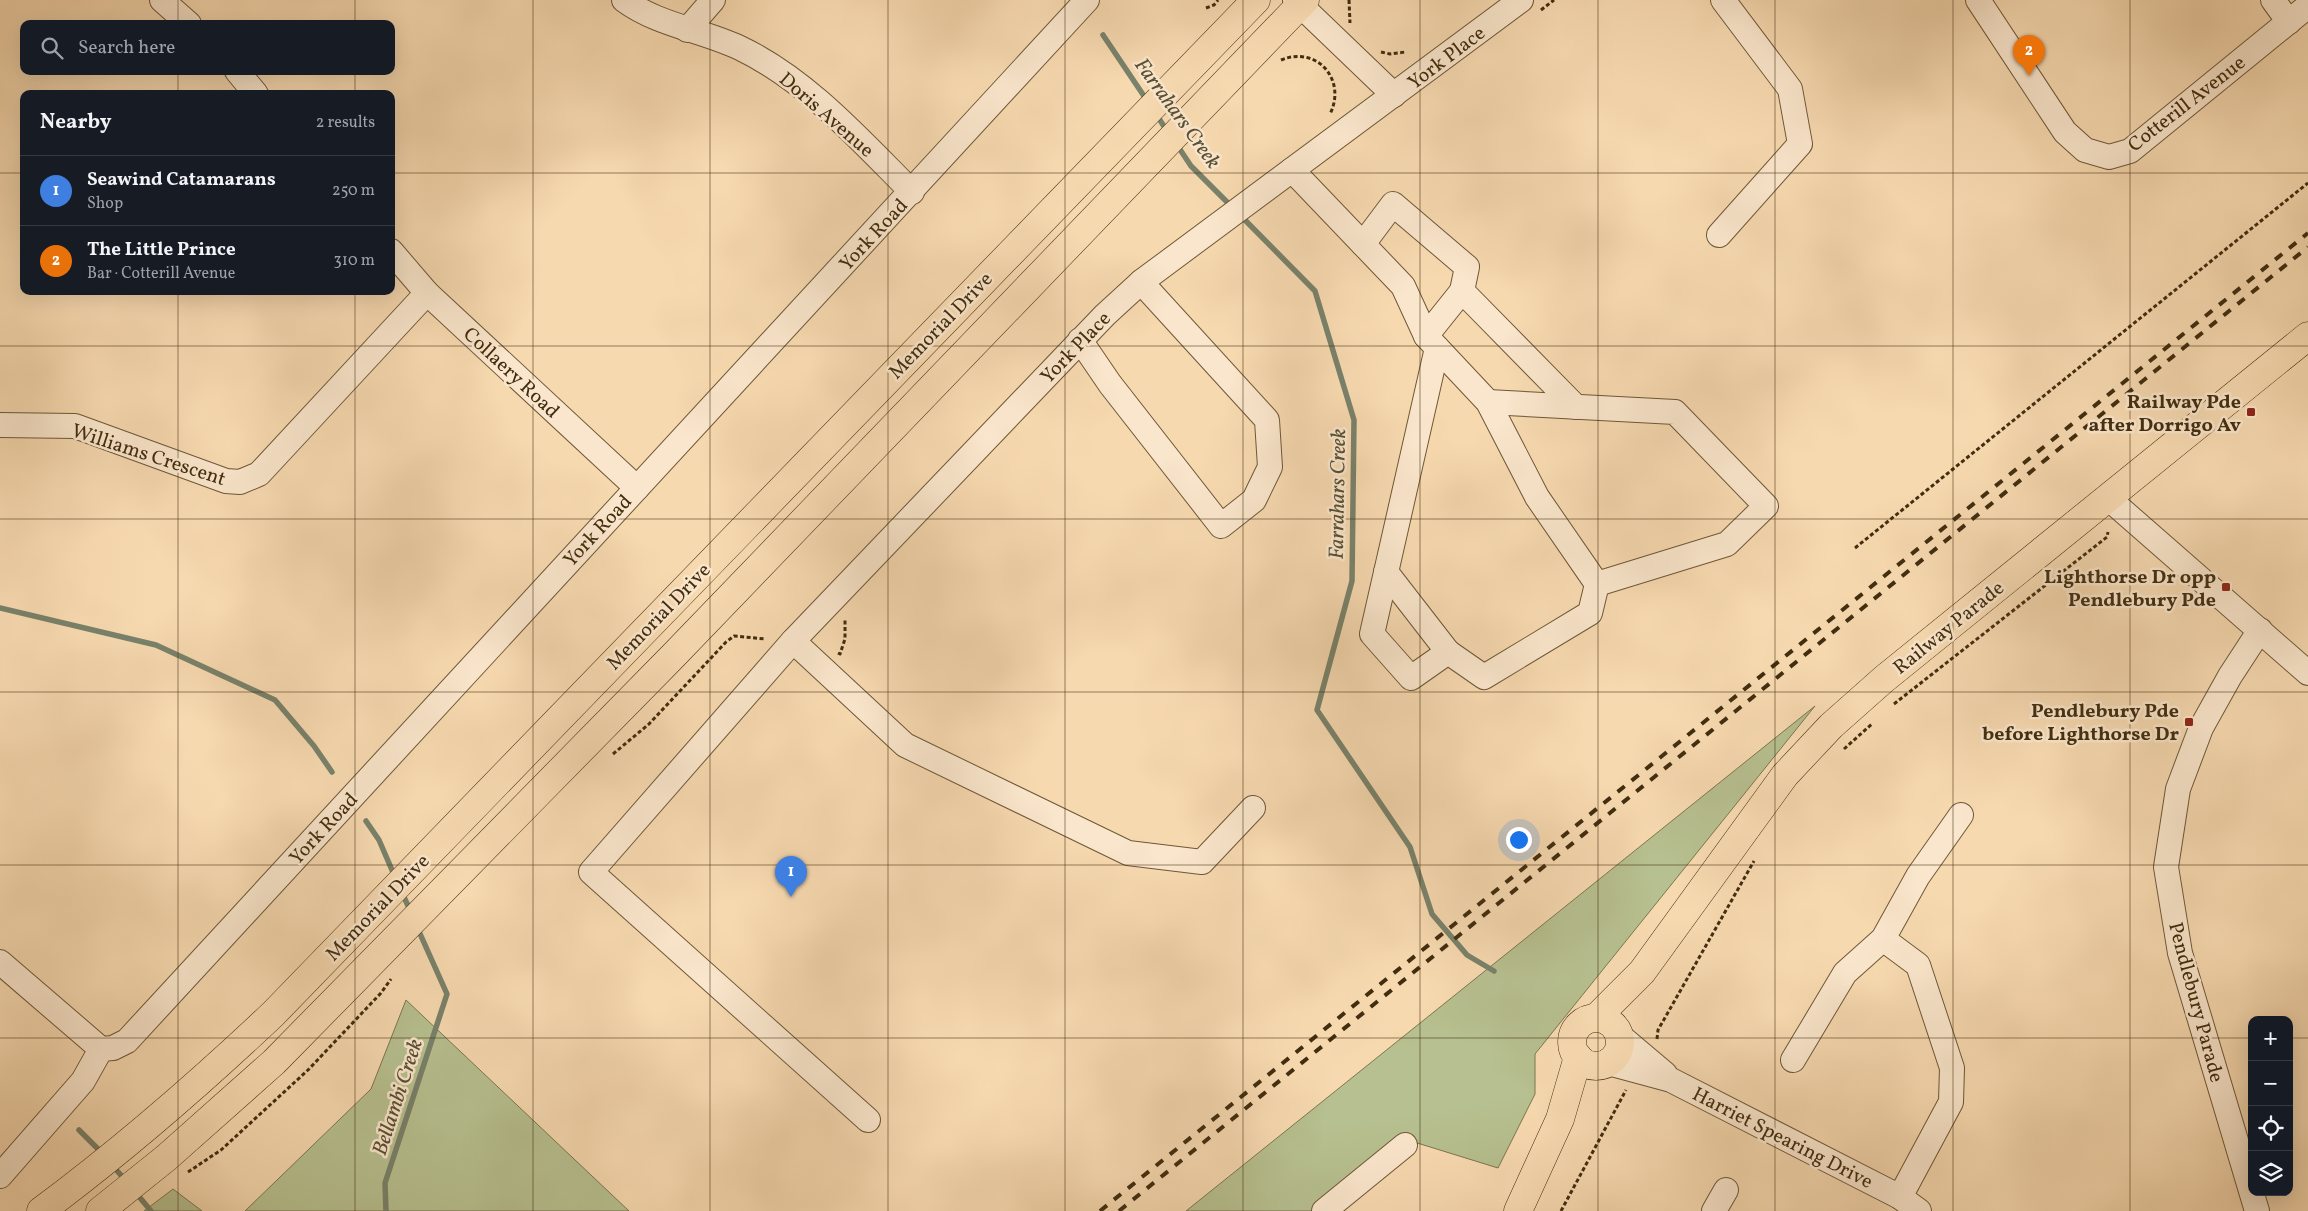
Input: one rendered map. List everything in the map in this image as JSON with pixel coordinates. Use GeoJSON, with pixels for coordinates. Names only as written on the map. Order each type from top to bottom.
{"type":"FeatureCollection","features":[{"type":"Feature","properties":{"kind":"main road","name":"Memorial Drive"},"geometry":{"type":"LineString","coordinates":[[42,1211],[143,1131],[273,1014],[1256,0]]}},
{"type":"Feature","properties":{"kind":"main road","name":"Memorial Drive"},"geometry":{"type":"LineString","coordinates":[[104,1208],[174,1168],[274,1062],[674,655],[1217,91],[1300,2]]}},
{"type":"Feature","properties":{"kind":"main road","name":"Railway Parade"},"geometry":{"type":"LineString","coordinates":[[1612,1028],[1642,972],[1762,804],[1790,769],[1830,726],[1884,679],[2308,336]]}},
{"type":"Feature","properties":{"kind":"main road"},"geometry":{"type":"LineString","coordinates":[[1518,1211],[1560,1118],[1595,1062],[1618,1053],[1612,1028],[1587,1019],[1574,1031],[1573,1047],[1595,1062]]}},
{"type":"Feature","properties":{"kind":"street"},"geometry":{"type":"LineString","coordinates":[[162,0],[184,20]]}},
{"type":"Feature","properties":{"kind":"street","name":"Doris Avenue"},"geometry":{"type":"LineString","coordinates":[[624,0],[635,8],[687,30],[740,48],[794,81],[857,137],[912,192]]}},
{"type":"Feature","properties":{"kind":"street"},"geometry":{"type":"LineString","coordinates":[[687,30],[713,0]]}},
{"type":"Feature","properties":{"kind":"street","name":"York Road"},"geometry":{"type":"LineString","coordinates":[[101,1049],[113,1048],[127,1041],[912,192],[1087,0]]}},
{"type":"Feature","properties":{"kind":"street","name":"York Place"},"geometry":{"type":"LineString","coordinates":[[868,1120],[590,872],[793,641],[1080,340],[1141,282],[1521,0]]}},
{"type":"Feature","properties":{"kind":"street"},"geometry":{"type":"LineString","coordinates":[[1719,235],[1800,144],[1790,88],[1723,0]]}},
{"type":"Feature","properties":{"kind":"street","name":"Cotterill Avenue"},"geometry":{"type":"LineString","coordinates":[[1978,0],[2065,132],[2085,150],[2109,157],[2130,151],[2308,6]]}},
{"type":"Feature","properties":{"kind":"street"},"geometry":{"type":"LineString","coordinates":[[2273,0],[2289,22]]}},
{"type":"Feature","properties":{"kind":"street","name":"York Place"},"geometry":{"type":"LineString","coordinates":[[1300,2],[1394,95]]}},
{"type":"Feature","properties":{"kind":"street"},"geometry":{"type":"LineString","coordinates":[[240,75],[253,90]]}},
{"type":"Feature","properties":{"kind":"street"},"geometry":{"type":"LineString","coordinates":[[1292,170],[1403,286],[1432,342],[1488,402],[1537,497],[1597,584],[1590,613],[1484,677],[1448,652],[1386,572]]}},
{"type":"Feature","properties":{"kind":"street"},"geometry":{"type":"LineString","coordinates":[[1363,244],[1393,204],[1467,267],[1462,291],[1432,342],[1372,634],[1411,678],[1448,652]]}},
{"type":"Feature","properties":{"kind":"street","name":"Collaery Road"},"geometry":{"type":"LineString","coordinates":[[395,257],[427,293],[637,488]]}},
{"type":"Feature","properties":{"kind":"street"},"geometry":{"type":"LineString","coordinates":[[1080,340],[1110,384],[1221,526],[1254,500],[1270,467],[1267,420],[1141,282]]}},
{"type":"Feature","properties":{"kind":"street"},"geometry":{"type":"LineString","coordinates":[[1462,291],[1576,407]]}},
{"type":"Feature","properties":{"kind":"street","name":"Williams Crescent"},"geometry":{"type":"LineString","coordinates":[[0,424],[75,426],[226,481],[240,482],[259,474],[427,293]]}},
{"type":"Feature","properties":{"kind":"street"},"geometry":{"type":"LineString","coordinates":[[1488,402],[1675,412],[1766,506],[1727,544],[1597,584]]}},
{"type":"Feature","properties":{"kind":"street"},"geometry":{"type":"LineString","coordinates":[[2108,498],[2308,673]]}},
{"type":"Feature","properties":{"kind":"street","name":"Pendlebury Parade"},"geometry":{"type":"LineString","coordinates":[[2257,1211],[2180,953],[2166,867],[2178,789],[2201,728],[2230,676],[2260,630]]}},
{"type":"Feature","properties":{"kind":"street"},"geometry":{"type":"LineString","coordinates":[[793,641],[906,745],[1128,853],[1202,862],[1253,808]]}},
{"type":"Feature","properties":{"kind":"street"},"geometry":{"type":"LineString","coordinates":[[1794,1060],[1845,973],[1883,939],[1918,876],[1961,815]]}},
{"type":"Feature","properties":{"kind":"street"},"geometry":{"type":"LineString","coordinates":[[1883,939],[1918,965],[1952,1068],[1951,1102],[1900,1197]]}},
{"type":"Feature","properties":{"kind":"street"},"geometry":{"type":"LineString","coordinates":[[0,962],[101,1049],[83,1081],[0,1176]]}},
{"type":"Feature","properties":{"kind":"street","name":"Harriet Spearing Drive"},"geometry":{"type":"LineString","coordinates":[[1612,1028],[1640,1063],[1900,1197],[1919,1211]]}},
{"type":"Feature","properties":{"kind":"street","name":"Harriet Spearing Drive"},"geometry":{"type":"LineString","coordinates":[[1595,1062],[1640,1063]]}},
{"type":"Feature","properties":{"kind":"street"},"geometry":{"type":"LineString","coordinates":[[1324,1211],[1405,1145]]}},
{"type":"Feature","properties":{"kind":"street"},"geometry":{"type":"LineString","coordinates":[[1714,1211],[1726,1190]]}},
{"type":"Feature","properties":{"kind":"path"},"geometry":{"type":"LineString","coordinates":[[1206,8],[1214,5],[1218,0]]}},
{"type":"Feature","properties":{"kind":"path"},"geometry":{"type":"LineString","coordinates":[[1349,0],[1348,15],[1353,28]]}},
{"type":"Feature","properties":{"kind":"path"},"geometry":{"type":"LineString","coordinates":[[1375,50],[1390,54],[1405,52]]}},
{"type":"Feature","properties":{"kind":"path"},"geometry":{"type":"LineString","coordinates":[[1276,62],[1291,55],[1316,59],[1328,70],[1334,88],[1335,101],[1326,118]]}},
{"type":"Feature","properties":{"kind":"path"},"geometry":{"type":"LineString","coordinates":[[1855,548],[2308,183]]}},
{"type":"Feature","properties":{"kind":"path"},"geometry":{"type":"LineString","coordinates":[[1893,705],[2107,537],[2108,532]]}},
{"type":"Feature","properties":{"kind":"path"},"geometry":{"type":"LineString","coordinates":[[607,759],[649,724],[726,642],[734,636],[793,641]]}},
{"type":"Feature","properties":{"kind":"path"},"geometry":{"type":"LineString","coordinates":[[1837,756],[1879,718]]}},
{"type":"Feature","properties":{"kind":"path"},"geometry":{"type":"LineString","coordinates":[[1561,1211],[1640,1063],[1657,1050],[1658,1030],[1758,855]]}},
{"type":"Feature","properties":{"kind":"path"},"geometry":{"type":"LineString","coordinates":[[174,1168],[221,1150],[308,1070],[381,994],[394,973]]}},
{"type":"Feature","properties":{"kind":"green space"},"geometry":{"type":"Polygon","coordinates":[[[1815,706],[1535,1054],[1535,1094],[1498,1168],[1401,1138],[1312,1211],[1186,1211],[1815,706]]]}},
{"type":"Feature","properties":{"kind":"green space"},"geometry":{"type":"Polygon","coordinates":[[[406,1000],[629,1211],[245,1211],[371,1089],[406,1000]]]}},
{"type":"Feature","properties":{"kind":"green space"},"geometry":{"type":"Polygon","coordinates":[[[173,1189],[202,1211],[144,1211],[173,1189]]]}},
{"type":"Feature","properties":{"kind":"waterway","name":"Farrahars Creek"},"geometry":{"type":"LineString","coordinates":[[1103,35],[1148,102]]}},
{"type":"Feature","properties":{"kind":"waterway","name":"Farrahars Creek"},"geometry":{"type":"LineString","coordinates":[[1156,114],[1167,131]]}},
{"type":"Feature","properties":{"kind":"waterway","name":"Farrahars Creek"},"geometry":{"type":"LineString","coordinates":[[1177,145],[1191,166],[1232,207]]}},
{"type":"Feature","properties":{"kind":"waterway","name":"Farrahars Creek"},"geometry":{"type":"LineString","coordinates":[[1240,215],[1315,291],[1354,420],[1352,581],[1317,710],[1410,847],[1432,914],[1467,955],[1494,971]]}},
{"type":"Feature","properties":{"kind":"waterway"},"geometry":{"type":"LineString","coordinates":[[0,608],[156,645],[275,700],[314,746],[332,772]]}},
{"type":"Feature","properties":{"kind":"waterway"},"geometry":{"type":"LineString","coordinates":[[366,821],[379,840],[395,877]]}},
{"type":"Feature","properties":{"kind":"waterway"},"geometry":{"type":"LineString","coordinates":[[402,893],[411,912]]}},
{"type":"Feature","properties":{"kind":"waterway","name":"Bellambi Creek"},"geometry":{"type":"LineString","coordinates":[[386,1211],[385,1183],[447,994],[417,927]]}},
{"type":"Feature","properties":{"kind":"waterway"},"geometry":{"type":"LineString","coordinates":[[79,1130],[102,1153]]}},
{"type":"Feature","properties":{"kind":"waterway"},"geometry":{"type":"LineString","coordinates":[[111,1164],[127,1182]]}},
{"type":"Feature","properties":{"kind":"waterway"},"geometry":{"type":"LineString","coordinates":[[136,1193],[151,1211]]}},
{"type":"Feature","properties":{"kind":"railway"},"geometry":{"type":"LineString","coordinates":[[1100,1211],[2308,233]]}},
{"type":"Feature","properties":{"kind":"railway"},"geometry":{"type":"LineString","coordinates":[[1119,1211],[2308,247]]}},
{"type":"Feature","properties":{"kind":"place","name":"The Little Prince"},"geometry":{"type":"Point","coordinates":[2029,76]}},
{"type":"Feature","properties":{"kind":"place","name":"Railway Pde after Dorrigo Av"},"geometry":{"type":"Point","coordinates":[2251,412]}},
{"type":"Feature","properties":{"kind":"place","name":"Lighthorse Dr opp Pendlebury Pde"},"geometry":{"type":"Point","coordinates":[2226,587]}},
{"type":"Feature","properties":{"kind":"place","name":"Pendlebury Pde before Lighthorse Dr"},"geometry":{"type":"Point","coordinates":[2189,722]}},
{"type":"Feature","properties":{"kind":"place","name":"Seawind Catamarans"},"geometry":{"type":"Point","coordinates":[791,897]}}]}
